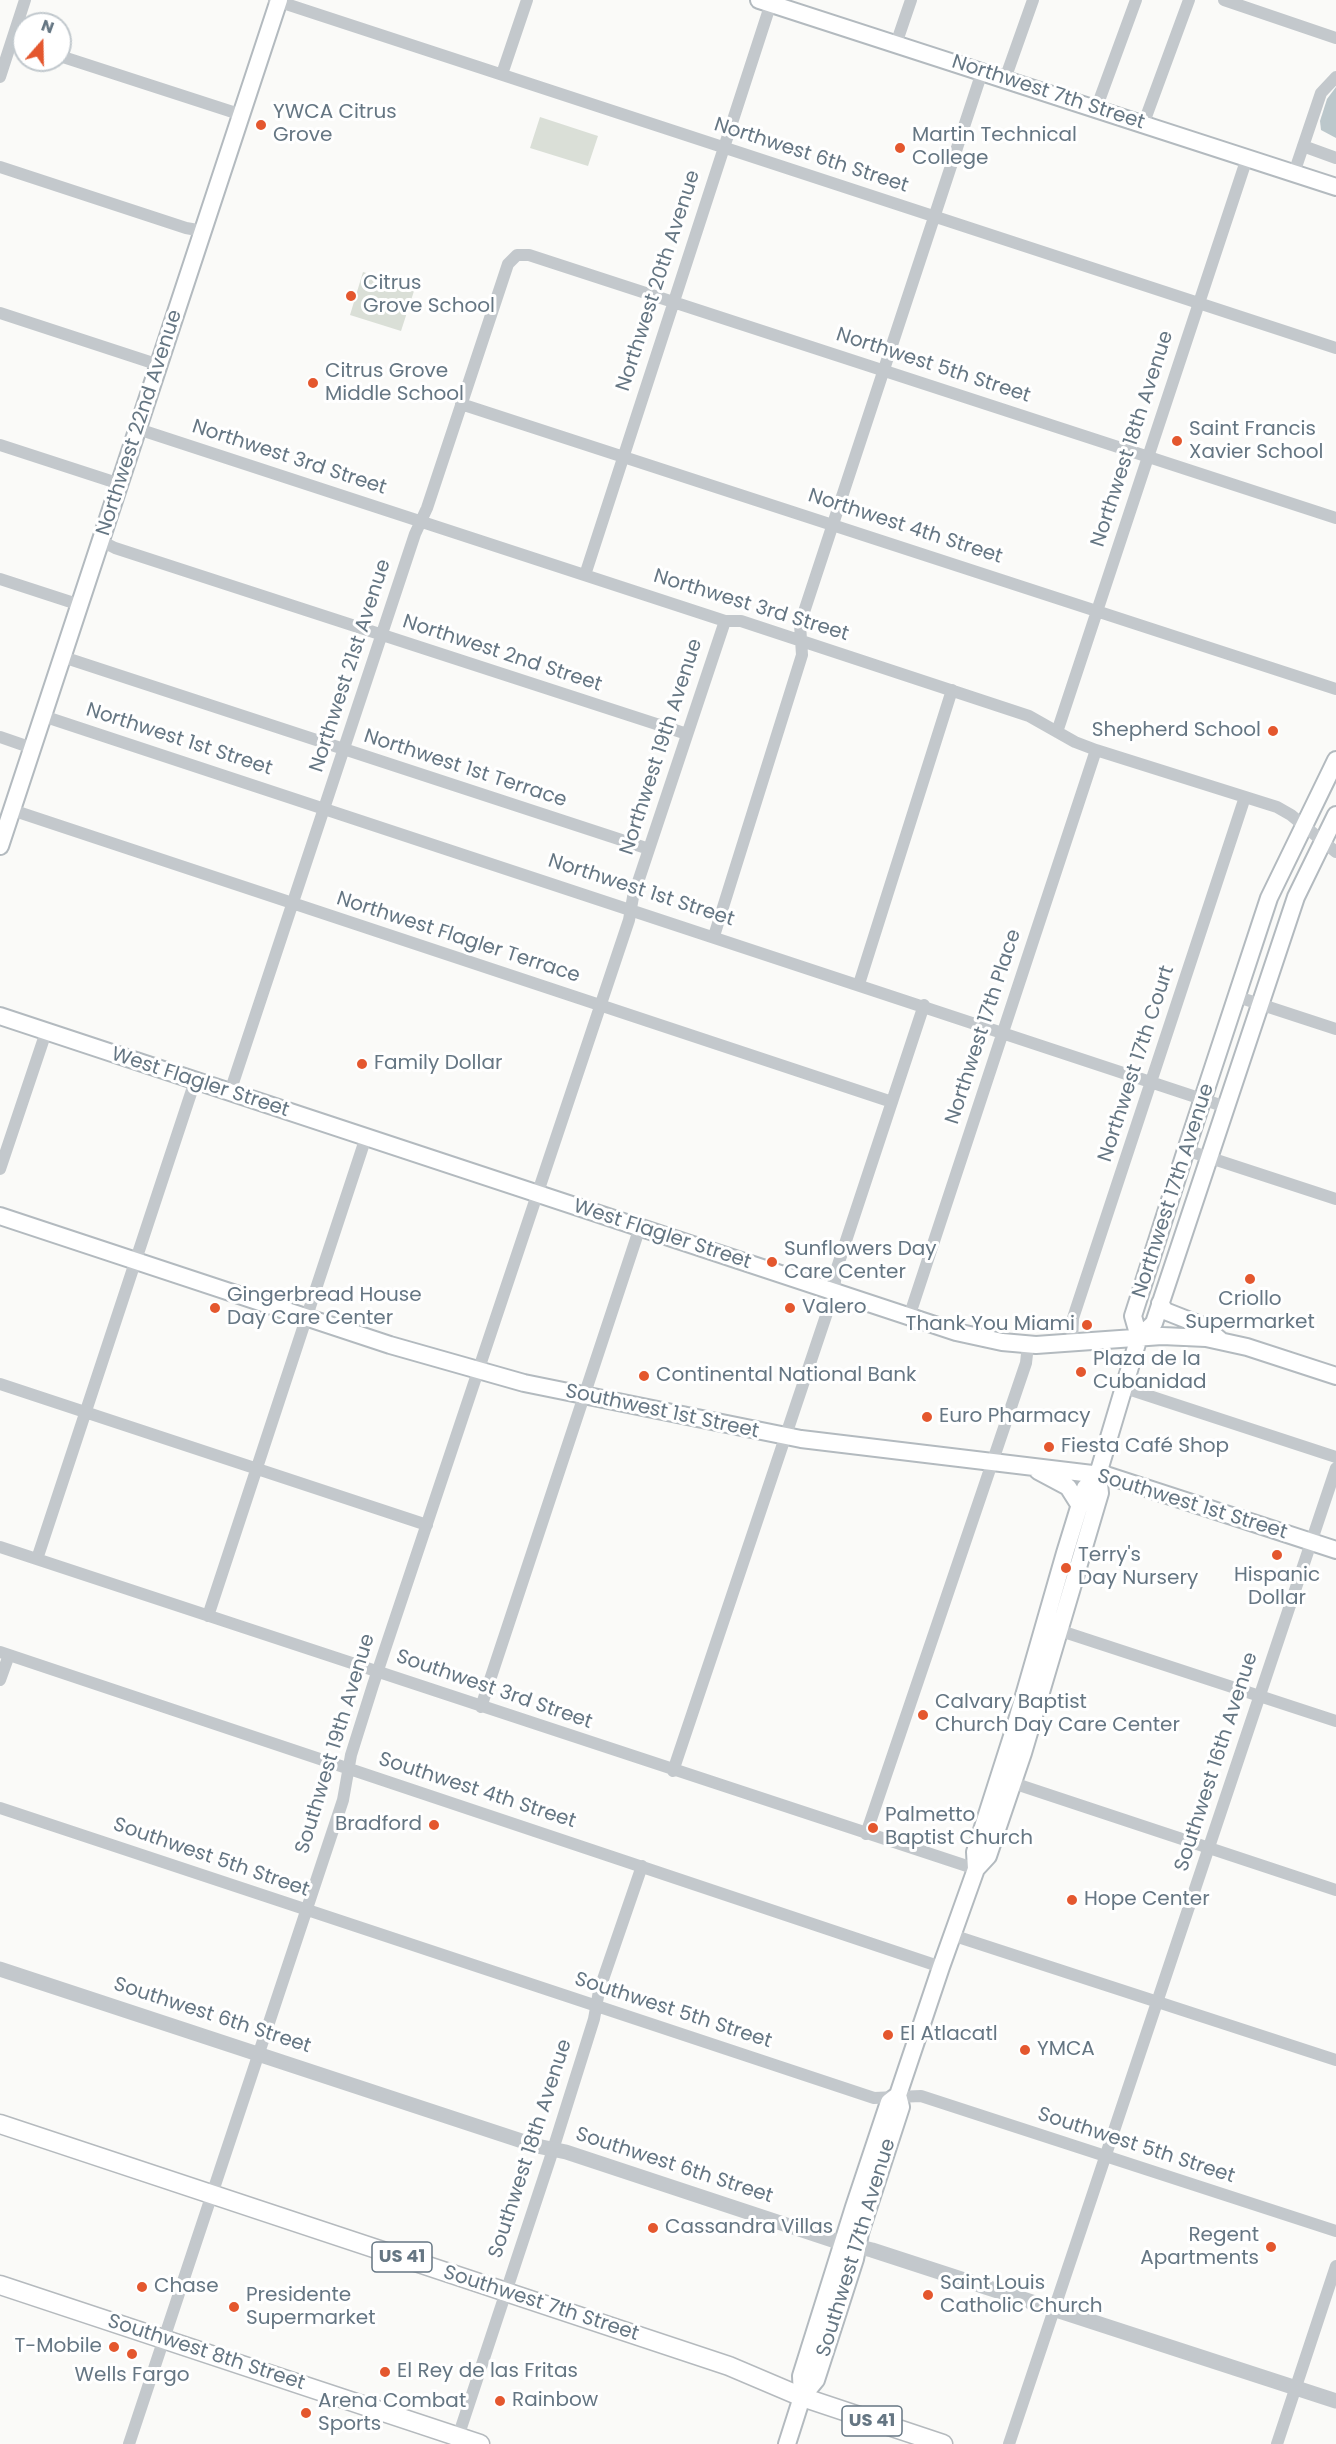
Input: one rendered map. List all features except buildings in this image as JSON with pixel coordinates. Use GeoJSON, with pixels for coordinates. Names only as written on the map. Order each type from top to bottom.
{"type":"FeatureCollection","features":[{"type":"Feature","properties":{"kind":"main road","name":"Northwest 22nd Avenue"},"geometry":{"type":"LineString","coordinates":[[0,846],[242,115],[277,1]]}},
{"type":"Feature","properties":{"kind":"main road","name":"Northwest 7th Street"},"geometry":{"type":"LineString","coordinates":[[767,1],[1336,187]]}},
{"type":"Feature","properties":{"kind":"main road","name":"Northwest 17th Avenue"},"geometry":{"type":"LineString","coordinates":[[1336,760],[1269,898],[1133,1316],[1139,1337],[1154,1323],[1296,897],[1336,815]]}},
{"type":"Feature","properties":{"kind":"main road","name":"West Flagler Street"},"geometry":{"type":"LineString","coordinates":[[0,1016],[975,1337],[1028,1345],[1170,1336],[1220,1340],[1336,1376]]}},
{"type":"Feature","properties":{"kind":"main road","name":"Southwest 1st Street"},"geometry":{"type":"LineString","coordinates":[[0,1216],[477,1371],[584,1396],[785,1437],[992,1464],[1098,1474],[1336,1550]]}},
{"type":"Feature","properties":{"kind":"main road"},"geometry":{"type":"LineString","coordinates":[[1161,1303],[1165,1311],[1203,1326],[1220,1340]]}},
{"type":"Feature","properties":{"kind":"main road","name":"Southwest 17th Avenue"},"geometry":{"type":"LineString","coordinates":[[976,1869],[975,1852],[1004,1763],[1100,1493],[1098,1474],[1139,1337]]}},
{"type":"Feature","properties":{"kind":"main road"},"geometry":{"type":"LineString","coordinates":[[1032,1468],[1068,1487],[1080,1506]]}},
{"type":"Feature","properties":{"kind":"main road","name":"Southwest 17th Avenue"},"geometry":{"type":"LineString","coordinates":[[787,2444],[802,2397],[816,2380],[889,2102],[898,2095],[976,1869],[988,1856],[1013,1783],[1080,1506],[1085,1488],[1098,1474]]}},
{"type":"Feature","properties":{"kind":"main road"},"geometry":{"type":"LineString","coordinates":[[1004,1763],[1008,1778],[1013,1783]]}},
{"type":"Feature","properties":{"kind":"main road","name":"Southwest 7th Street"},"geometry":{"type":"LineString","coordinates":[[0,2124],[729,2366],[802,2397],[943,2444]]}},
{"type":"Feature","properties":{"kind":"main road","name":"Southwest 8th Street"},"geometry":{"type":"LineString","coordinates":[[0,2285],[456,2440],[480,2444]]}},
{"type":"Feature","properties":{"kind":"street"},"geometry":{"type":"LineString","coordinates":[[502,74],[527,0]]}},
{"type":"Feature","properties":{"kind":"street"},"geometry":{"type":"LineString","coordinates":[[896,44],[911,0]]}},
{"type":"Feature","properties":{"kind":"street"},"geometry":{"type":"LineString","coordinates":[[1005,79],[1033,0]]}},
{"type":"Feature","properties":{"kind":"street"},"geometry":{"type":"LineString","coordinates":[[1096,109],[1136,0]]}},
{"type":"Feature","properties":{"kind":"street"},"geometry":{"type":"LineString","coordinates":[[1143,124],[1189,0]]}},
{"type":"Feature","properties":{"kind":"street"},"geometry":{"type":"LineString","coordinates":[[1224,0],[1336,38]]}},
{"type":"Feature","properties":{"kind":"street","name":"Northwest 6th Street"},"geometry":{"type":"LineString","coordinates":[[277,1],[1336,348]]}},
{"type":"Feature","properties":{"kind":"street","name":"Northwest 20th Avenue"},"geometry":{"type":"LineString","coordinates":[[585,575],[767,1]]}},
{"type":"Feature","properties":{"kind":"street"},"geometry":{"type":"LineString","coordinates":[[0,77],[12,54]]}},
{"type":"Feature","properties":{"kind":"street"},"geometry":{"type":"LineString","coordinates":[[72,60],[242,115]]}},
{"type":"Feature","properties":{"kind":"street"},"geometry":{"type":"LineString","coordinates":[[714,936],[802,655],[800,624],[982,72]]}},
{"type":"Feature","properties":{"kind":"street"},"geometry":{"type":"LineString","coordinates":[[1294,173],[1321,93],[1336,77]]}},
{"type":"Feature","properties":{"kind":"street"},"geometry":{"type":"LineString","coordinates":[[1303,146],[1336,158]]}},
{"type":"Feature","properties":{"kind":"street","name":"Northwest 18th Avenue"},"geometry":{"type":"LineString","coordinates":[[1057,732],[1247,159]]}},
{"type":"Feature","properties":{"kind":"street"},"geometry":{"type":"LineString","coordinates":[[0,167],[186,228],[203,231]]}},
{"type":"Feature","properties":{"kind":"street","name":"Northwest 5th Street"},"geometry":{"type":"LineString","coordinates":[[517,255],[529,255],[1336,518]]}},
{"type":"Feature","properties":{"kind":"street","name":"Northwest 21st Avenue"},"geometry":{"type":"LineString","coordinates":[[230,1092],[508,264],[517,255]]}},
{"type":"Feature","properties":{"kind":"street"},"geometry":{"type":"LineString","coordinates":[[0,313],[159,365]]}},
{"type":"Feature","properties":{"kind":"street","name":"Northwest 4th Street"},"geometry":{"type":"LineString","coordinates":[[461,404],[1336,688]]}},
{"type":"Feature","properties":{"kind":"street","name":"Northwest 3rd Street"},"geometry":{"type":"LineString","coordinates":[[138,429],[725,621],[741,621],[1029,716],[1096,750],[1286,812],[1336,852]]}},
{"type":"Feature","properties":{"kind":"street"},"geometry":{"type":"LineString","coordinates":[[0,445],[120,484]]}},
{"type":"Feature","properties":{"kind":"street","name":"Northwest 2nd Street"},"geometry":{"type":"LineString","coordinates":[[101,541],[687,734]]}},
{"type":"Feature","properties":{"kind":"street"},"geometry":{"type":"LineString","coordinates":[[0,579],[80,605]]}},
{"type":"Feature","properties":{"kind":"street","name":"Northwest 19th Avenue"},"geometry":{"type":"LineString","coordinates":[[538,1193],[725,621]]}},
{"type":"Feature","properties":{"kind":"street","name":"Northwest 1st Terrace"},"geometry":{"type":"LineString","coordinates":[[63,657],[649,849]]}},
{"type":"Feature","properties":{"kind":"street"},"geometry":{"type":"LineString","coordinates":[[859,984],[952,690]]}},
{"type":"Feature","properties":{"kind":"street","name":"Northwest 1st Street"},"geometry":{"type":"LineString","coordinates":[[43,716],[924,1005],[1226,1107]]}},
{"type":"Feature","properties":{"kind":"street"},"geometry":{"type":"LineString","coordinates":[[0,737],[32,748]]}},
{"type":"Feature","properties":{"kind":"street","name":"Northwest 17th Place"},"geometry":{"type":"LineString","coordinates":[[909,1317],[1096,750]]}},
{"type":"Feature","properties":{"kind":"street","name":"Northwest 17th Court"},"geometry":{"type":"LineString","coordinates":[[1072,1344],[1073,1318],[1245,797]]}},
{"type":"Feature","properties":{"kind":"street","name":"Northwest Flagler Terrace"},"geometry":{"type":"LineString","coordinates":[[12,810],[892,1102]]}},
{"type":"Feature","properties":{"kind":"street"},"geometry":{"type":"LineString","coordinates":[[1238,997],[1336,1029]]}},
{"type":"Feature","properties":{"kind":"street"},"geometry":{"type":"LineString","coordinates":[[673,1771],[834,1292],[836,1271],[924,1005]]}},
{"type":"Feature","properties":{"kind":"street"},"geometry":{"type":"LineString","coordinates":[[0,1169],[45,1032]]}},
{"type":"Feature","properties":{"kind":"street"},"geometry":{"type":"LineString","coordinates":[[37,1559],[195,1081]]}},
{"type":"Feature","properties":{"kind":"street"},"geometry":{"type":"LineString","coordinates":[[208,1616],[366,1137]]}},
{"type":"Feature","properties":{"kind":"street"},"geometry":{"type":"LineString","coordinates":[[1186,1150],[1336,1199]]}},
{"type":"Feature","properties":{"kind":"street","name":"Southwest 19th Avenue"},"geometry":{"type":"LineString","coordinates":[[129,2444],[304,1910],[343,1800],[349,1768],[377,1672],[538,1193]]}},
{"type":"Feature","properties":{"kind":"street"},"geometry":{"type":"LineString","coordinates":[[481,1707],[640,1227]]}},
{"type":"Feature","properties":{"kind":"street"},"geometry":{"type":"LineString","coordinates":[[866,1834],[1026,1363],[1028,1345]]}},
{"type":"Feature","properties":{"kind":"street"},"geometry":{"type":"LineString","coordinates":[[0,1384],[427,1525]]}},
{"type":"Feature","properties":{"kind":"street"},"geometry":{"type":"LineString","coordinates":[[1125,1388],[1336,1457]]}},
{"type":"Feature","properties":{"kind":"street","name":"Southwest 16th Avenue"},"geometry":{"type":"LineString","coordinates":[[1009,2444],[1336,1468]]}},
{"type":"Feature","properties":{"kind":"street","name":"Southwest 3rd Street"},"geometry":{"type":"LineString","coordinates":[[0,1547],[673,1771],[976,1869]]}},
{"type":"Feature","properties":{"kind":"street"},"geometry":{"type":"LineString","coordinates":[[1050,1633],[1259,1695],[1336,1721]]}},
{"type":"Feature","properties":{"kind":"street"},"geometry":{"type":"LineString","coordinates":[[0,1680],[4,1654]]}},
{"type":"Feature","properties":{"kind":"street","name":"Southwest 4th Street"},"geometry":{"type":"LineString","coordinates":[[4,1654],[941,1967]]}},
{"type":"Feature","properties":{"kind":"street"},"geometry":{"type":"LineString","coordinates":[[1013,1783],[1336,1890]]}},
{"type":"Feature","properties":{"kind":"street","name":"Southwest 5th Street"},"geometry":{"type":"LineString","coordinates":[[0,1808],[874,2098],[898,2095],[921,2096],[1336,2231]]}},
{"type":"Feature","properties":{"kind":"street","name":"Southwest 18th Avenue"},"geometry":{"type":"LineString","coordinates":[[456,2440],[553,2149],[596,2006],[642,1866]]}},
{"type":"Feature","properties":{"kind":"street"},"geometry":{"type":"LineString","coordinates":[[952,1935],[1336,2060]]}},
{"type":"Feature","properties":{"kind":"street","name":"Southwest 6th Street"},"geometry":{"type":"LineString","coordinates":[[0,1969],[1336,2401]]}},
{"type":"Feature","properties":{"kind":"street"},"geometry":{"type":"LineString","coordinates":[[1277,2444],[1336,2266]]}},
{"type":"Feature","properties":{"kind":"shaded area"},"geometry":{"type":"Polygon","coordinates":[[[1336,87],[1336,138],[1321,130],[1320,121],[1327,99],[1336,87]]]}},
{"type":"Feature","properties":{"kind":"shaded area"},"geometry":{"type":"Polygon","coordinates":[[[540,117],[598,136],[588,166],[530,148],[540,117]]]}},
{"type":"Feature","properties":{"kind":"shaded area"},"geometry":{"type":"Polygon","coordinates":[[[363,272],[415,288],[401,331],[350,315],[363,272]]]}},
{"type":"Feature","properties":{"kind":"place","name":"YWCA Citrus Grove"},"geometry":{"type":"Point","coordinates":[261,125]}},
{"type":"Feature","properties":{"kind":"place","name":"Martin Technical College"},"geometry":{"type":"Point","coordinates":[900,148]}},
{"type":"Feature","properties":{"kind":"place","name":"Citrus Grove School"},"geometry":{"type":"Point","coordinates":[351,296]}},
{"type":"Feature","properties":{"kind":"place","name":"Citrus Grove Middle School"},"geometry":{"type":"Point","coordinates":[313,383]}},
{"type":"Feature","properties":{"kind":"place","name":"Saint Francis Xavier School"},"geometry":{"type":"Point","coordinates":[1177,441]}},
{"type":"Feature","properties":{"kind":"place","name":"Shepherd School"},"geometry":{"type":"Point","coordinates":[1273,731]}},
{"type":"Feature","properties":{"kind":"place","name":"Family Dollar"},"geometry":{"type":"Point","coordinates":[362,1064]}},
{"type":"Feature","properties":{"kind":"place","name":"Sunflowers Day Care Center"},"geometry":{"type":"Point","coordinates":[772,1262]}},
{"type":"Feature","properties":{"kind":"place","name":"Criollo Supermarket"},"geometry":{"type":"Point","coordinates":[1250,1279]}},
{"type":"Feature","properties":{"kind":"place","name":"Gingerbread House Day Care Center"},"geometry":{"type":"Point","coordinates":[215,1308]}},
{"type":"Feature","properties":{"kind":"place","name":"Valero"},"geometry":{"type":"Point","coordinates":[790,1308]}},
{"type":"Feature","properties":{"kind":"place","name":"Thank You Miami"},"geometry":{"type":"Point","coordinates":[1087,1325]}},
{"type":"Feature","properties":{"kind":"place","name":"Plaza de la Cubanidad"},"geometry":{"type":"Point","coordinates":[1081,1372]}},
{"type":"Feature","properties":{"kind":"place","name":"Continental National Bank"},"geometry":{"type":"Point","coordinates":[644,1376]}},
{"type":"Feature","properties":{"kind":"place","name":"Euro Pharmacy"},"geometry":{"type":"Point","coordinates":[927,1417]}},
{"type":"Feature","properties":{"kind":"place","name":"Fiesta Café Shop"},"geometry":{"type":"Point","coordinates":[1049,1447]}},
{"type":"Feature","properties":{"kind":"place","name":"Hispanic Dollar"},"geometry":{"type":"Point","coordinates":[1277,1555]}},
{"type":"Feature","properties":{"kind":"place","name":"Terry's Day Nursery"},"geometry":{"type":"Point","coordinates":[1066,1568]}},
{"type":"Feature","properties":{"kind":"place","name":"Calvary Baptist Church Day Care Center"},"geometry":{"type":"Point","coordinates":[923,1715]}},
{"type":"Feature","properties":{"kind":"place","name":"Bradford"},"geometry":{"type":"Point","coordinates":[434,1825]}},
{"type":"Feature","properties":{"kind":"place","name":"Palmetto Baptist Church"},"geometry":{"type":"Point","coordinates":[873,1828]}},
{"type":"Feature","properties":{"kind":"place","name":"Hope Center"},"geometry":{"type":"Point","coordinates":[1072,1900]}},
{"type":"Feature","properties":{"kind":"place","name":"El Atlacatl"},"geometry":{"type":"Point","coordinates":[888,2035]}},
{"type":"Feature","properties":{"kind":"place","name":"YMCA"},"geometry":{"type":"Point","coordinates":[1025,2050]}},
{"type":"Feature","properties":{"kind":"place","name":"Cassandra Villas"},"geometry":{"type":"Point","coordinates":[653,2228]}},
{"type":"Feature","properties":{"kind":"place","name":"Regent Apartments"},"geometry":{"type":"Point","coordinates":[1271,2247]}},
{"type":"Feature","properties":{"kind":"place","name":"Chase"},"geometry":{"type":"Point","coordinates":[142,2287]}},
{"type":"Feature","properties":{"kind":"place","name":"Saint Louis Catholic Church"},"geometry":{"type":"Point","coordinates":[928,2295]}},
{"type":"Feature","properties":{"kind":"place","name":"Presidente Supermarket"},"geometry":{"type":"Point","coordinates":[234,2307]}},
{"type":"Feature","properties":{"kind":"place","name":"T-Mobile"},"geometry":{"type":"Point","coordinates":[114,2347]}},
{"type":"Feature","properties":{"kind":"place","name":"Wells Fargo"},"geometry":{"type":"Point","coordinates":[132,2354]}},
{"type":"Feature","properties":{"kind":"place","name":"El Rey de las Fritas"},"geometry":{"type":"Point","coordinates":[385,2372]}},
{"type":"Feature","properties":{"kind":"place","name":"Rainbow"},"geometry":{"type":"Point","coordinates":[500,2401]}},
{"type":"Feature","properties":{"kind":"place","name":"Arena Combat Sports"},"geometry":{"type":"Point","coordinates":[306,2413]}}]}
